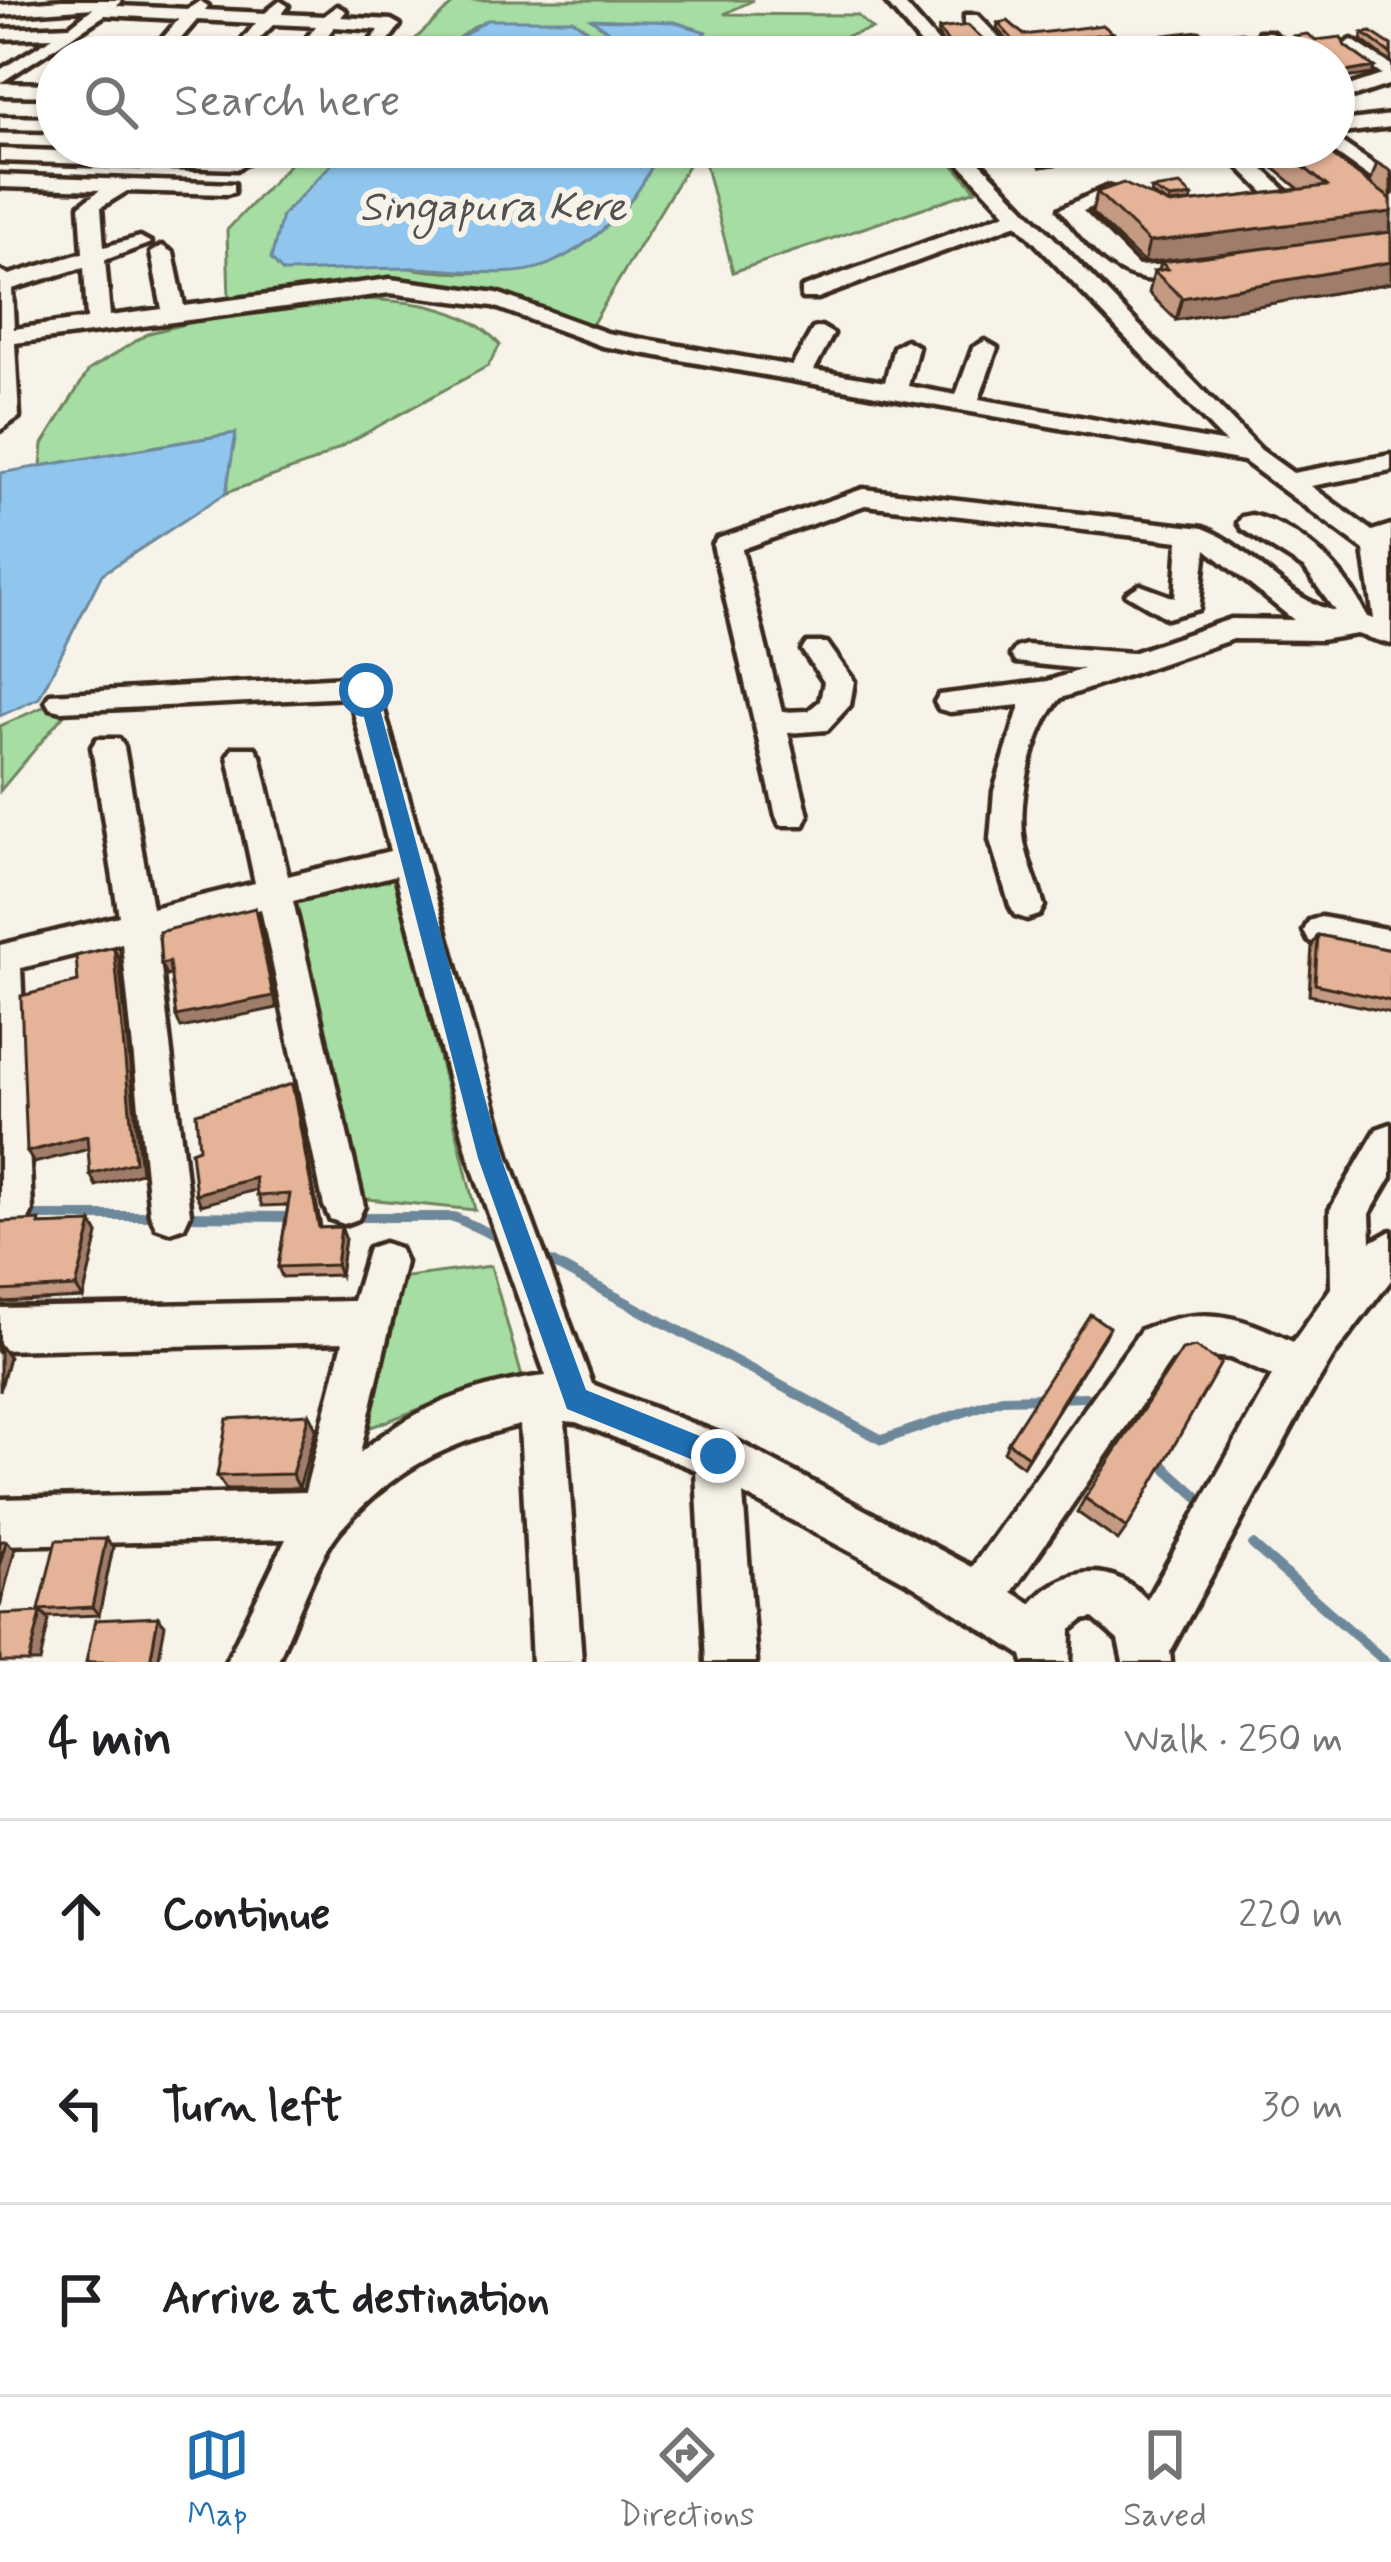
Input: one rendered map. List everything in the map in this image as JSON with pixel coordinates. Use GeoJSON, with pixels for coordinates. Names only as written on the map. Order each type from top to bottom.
{"type":"FeatureCollection","features":[{"type":"Feature","properties":{"kind":"street"},"geometry":{"type":"LineString","coordinates":[[255,36],[284,0]]}},
{"type":"Feature","properties":{"kind":"street"},"geometry":{"type":"LineString","coordinates":[[318,36],[345,0]]}},
{"type":"Feature","properties":{"kind":"street"},"geometry":{"type":"LineString","coordinates":[[867,0],[896,6],[923,36]]}},
{"type":"Feature","properties":{"kind":"street"},"geometry":{"type":"LineString","coordinates":[[0,10],[109,4],[199,7],[270,19],[395,19],[383,36]]}},
{"type":"Feature","properties":{"kind":"street"},"geometry":{"type":"LineString","coordinates":[[66,36],[109,4]]}},
{"type":"Feature","properties":{"kind":"street"},"geometry":{"type":"LineString","coordinates":[[174,36],[199,7]]}},
{"type":"Feature","properties":{"kind":"street"},"geometry":{"type":"LineString","coordinates":[[971,19],[988,36]]}},
{"type":"Feature","properties":{"kind":"street"},"geometry":{"type":"LineString","coordinates":[[0,34],[75,31]]}},
{"type":"Feature","properties":{"kind":"street"},"geometry":{"type":"LineString","coordinates":[[1106,31],[1113,36]]}},
{"type":"Feature","properties":{"kind":"street"},"geometry":{"type":"LineString","coordinates":[[1355,47],[1391,76]]}},
{"type":"Feature","properties":{"kind":"street"},"geometry":{"type":"LineString","coordinates":[[0,78],[36,52]]}},
{"type":"Feature","properties":{"kind":"street"},"geometry":{"type":"LineString","coordinates":[[0,60],[23,59]]}},
{"type":"Feature","properties":{"kind":"street"},"geometry":{"type":"LineString","coordinates":[[1355,86],[1391,76]]}},
{"type":"Feature","properties":{"kind":"street"},"geometry":{"type":"LineString","coordinates":[[0,89],[36,90]]}},
{"type":"Feature","properties":{"kind":"street"},"geometry":{"type":"LineString","coordinates":[[1355,125],[1391,121]]}},
{"type":"Feature","properties":{"kind":"street"},"geometry":{"type":"LineString","coordinates":[[0,123],[36,124]]}},
{"type":"Feature","properties":{"kind":"street"},"geometry":{"type":"LineString","coordinates":[[0,155],[36,156]]}},
{"type":"Feature","properties":{"kind":"street"},"geometry":{"type":"LineString","coordinates":[[1355,165],[1375,203]]}},
{"type":"Feature","properties":{"kind":"street"},"geometry":{"type":"LineString","coordinates":[[792,816],[727,545],[863,496],[1192,534],[1221,545],[1305,614],[1391,633],[1387,542],[1287,482],[1252,455],[975,168]]}},
{"type":"Feature","properties":{"kind":"street"},"geometry":{"type":"LineString","coordinates":[[1222,211],[1267,206],[1282,198],[1251,168]]}},
{"type":"Feature","properties":{"kind":"street"},"geometry":{"type":"LineString","coordinates":[[0,182],[227,188]]}},
{"type":"Feature","properties":{"kind":"street"},"geometry":{"type":"LineString","coordinates":[[99,324],[90,205],[124,184]]}},
{"type":"Feature","properties":{"kind":"street"},"geometry":{"type":"LineString","coordinates":[[1155,212],[1139,198],[1118,193],[1070,209],[1137,274],[1215,267]]}},
{"type":"Feature","properties":{"kind":"street"},"geometry":{"type":"LineString","coordinates":[[810,293],[1021,215]]}},
{"type":"Feature","properties":{"kind":"street"},"geometry":{"type":"LineString","coordinates":[[0,422],[7,417],[0,281],[96,256],[151,248],[174,313]]}},
{"type":"Feature","properties":{"kind":"street"},"geometry":{"type":"LineString","coordinates":[[4,337],[389,286],[497,300],[602,339],[1252,455]]}},
{"type":"Feature","properties":{"kind":"street"},"geometry":{"type":"LineString","coordinates":[[798,376],[820,334]]}},
{"type":"Feature","properties":{"kind":"street"},"geometry":{"type":"LineString","coordinates":[[894,392],[906,347]]}},
{"type":"Feature","properties":{"kind":"street"},"geometry":{"type":"LineString","coordinates":[[965,405],[985,348]]}},
{"type":"Feature","properties":{"kind":"street"},"geometry":{"type":"LineString","coordinates":[[1287,482],[1391,463]]}},
{"type":"Feature","properties":{"kind":"street"},"geometry":{"type":"LineString","coordinates":[[1252,523],[1313,556],[1342,591],[1356,625]]}},
{"type":"Feature","properties":{"kind":"street"},"geometry":{"type":"LineString","coordinates":[[1139,594],[1167,610],[1189,603],[1192,534]]}},
{"type":"Feature","properties":{"kind":"street"},"geometry":{"type":"LineString","coordinates":[[950,702],[1051,692],[1231,629],[1320,630],[1356,625]]}},
{"type":"Feature","properties":{"kind":"street"},"geometry":{"type":"LineString","coordinates":[[769,723],[815,722],[835,705],[839,681],[817,650]]}},
{"type":"Feature","properties":{"kind":"street"},"geometry":{"type":"LineString","coordinates":[[1026,655],[1134,663]]}},
{"type":"Feature","properties":{"kind":"street"},"geometry":{"type":"LineString","coordinates":[[61,701],[362,686],[559,1399],[557,1662]]}},
{"type":"Feature","properties":{"kind":"street"},"geometry":{"type":"LineString","coordinates":[[1028,906],[1007,840],[1010,791],[1032,710],[1051,692]]}},
{"type":"Feature","properties":{"kind":"street"},"geometry":{"type":"LineString","coordinates":[[108,747],[138,926],[170,1214]]}},
{"type":"Feature","properties":{"kind":"street"},"geometry":{"type":"LineString","coordinates":[[244,756],[344,1206]]}},
{"type":"Feature","properties":{"kind":"street"},"geometry":{"type":"LineString","coordinates":[[12,1211],[2,959],[410,859]]}},
{"type":"Feature","properties":{"kind":"street"},"geometry":{"type":"LineString","coordinates":[[1321,931],[1391,944]]}},
{"type":"Feature","properties":{"kind":"street"},"geometry":{"type":"LineString","coordinates":[[1371,1288],[1350,1210],[1391,1141]]}},
{"type":"Feature","properties":{"kind":"street"},"geometry":{"type":"LineString","coordinates":[[1147,1654],[1301,1366],[1371,1288],[1391,1250]]}},
{"type":"Feature","properties":{"kind":"street"},"geometry":{"type":"LineString","coordinates":[[251,1662],[322,1515],[384,1262]]}},
{"type":"Feature","properties":{"kind":"street"},"geometry":{"type":"LineString","coordinates":[[0,1328],[373,1321]]}},
{"type":"Feature","properties":{"kind":"street"},"geometry":{"type":"LineString","coordinates":[[978,1599],[1156,1345],[1190,1331],[1227,1335],[1301,1366]]}},
{"type":"Feature","properties":{"kind":"street"},"geometry":{"type":"LineString","coordinates":[[0,1522],[322,1515],[408,1441],[454,1419],[559,1399],[718,1456],[931,1569],[1046,1651],[1056,1607],[1084,1594],[1116,1602],[1130,1614],[1147,1654]]}},
{"type":"Feature","properties":{"kind":"street"},"geometry":{"type":"LineString","coordinates":[[718,1456],[730,1662]]}},
{"type":"Feature","properties":{"kind":"green space"},"geometry":{"type":"Polygon","coordinates":[[[457,0],[754,0],[724,14],[857,15],[872,29],[847,36],[596,36],[573,20],[477,25],[461,36],[418,36],[457,0]]]}},
{"type":"Feature","properties":{"kind":"green space"},"geometry":{"type":"Polygon","coordinates":[[[286,168],[328,168],[282,216],[394,264],[424,270],[519,271],[548,264],[601,231],[630,201],[651,168],[686,168],[590,328],[393,283],[229,301],[227,230],[286,168]]]}},
{"type":"Feature","properties":{"kind":"green space"},"geometry":{"type":"Polygon","coordinates":[[[706,168],[956,168],[976,190],[733,272],[706,168]]]}},
{"type":"Feature","properties":{"kind":"green space"},"geometry":{"type":"Polygon","coordinates":[[[352,299],[412,303],[452,313],[486,331],[500,345],[488,366],[313,462],[226,493],[235,433],[41,466],[43,444],[89,370],[149,333],[228,313],[352,299]]]}},
{"type":"Feature","properties":{"kind":"green space"},"geometry":{"type":"Polygon","coordinates":[[[43,707],[68,710],[0,791],[0,726],[43,707]]]}},
{"type":"Feature","properties":{"kind":"green space"},"geometry":{"type":"Polygon","coordinates":[[[396,875],[475,1210],[358,1198],[287,905],[396,875]]]}},
{"type":"Feature","properties":{"kind":"green space"},"geometry":{"type":"Polygon","coordinates":[[[491,1266],[524,1384],[438,1402],[361,1431],[391,1279],[491,1266]]]}},
{"type":"Feature","properties":{"kind":"water"},"geometry":{"type":"Polygon","coordinates":[[[591,19],[675,22],[706,32],[701,36],[616,36],[591,19]]]}},
{"type":"Feature","properties":{"kind":"water"},"geometry":{"type":"Polygon","coordinates":[[[487,20],[573,20],[596,36],[463,36],[487,20]]]}},
{"type":"Feature","properties":{"kind":"water","name":"Singapura Kere"},"geometry":{"type":"Polygon","coordinates":[[[328,168],[651,168],[630,201],[602,231],[549,264],[517,272],[412,268],[283,272],[271,259],[282,216],[328,168]]]}},
{"type":"Feature","properties":{"kind":"water"},"geometry":{"type":"Polygon","coordinates":[[[236,433],[226,493],[102,574],[39,698],[0,716],[0,473],[236,433]]]}},
{"type":"Feature","properties":{"kind":"building"},"geometry":{"type":"Polygon","coordinates":[[[1008,21],[1024,35],[1103,25],[1113,33],[1010,36],[998,23],[1008,21]]]}},
{"type":"Feature","properties":{"kind":"building"},"geometry":{"type":"Polygon","coordinates":[[[968,25],[980,36],[944,36],[939,29],[968,25]]]}},
{"type":"Feature","properties":{"kind":"building"},"geometry":{"type":"Polygon","coordinates":[[[1371,32],[1391,45],[1391,54],[1363,33],[1371,32]]]}},
{"type":"Feature","properties":{"kind":"building"},"geometry":{"type":"Polygon","coordinates":[[[1355,53],[1374,67],[1355,70],[1355,53]]]}},
{"type":"Feature","properties":{"kind":"building"},"geometry":{"type":"Polygon","coordinates":[[[1305,168],[1349,168],[1391,199],[1391,212],[1149,242],[1097,192],[1123,183],[1170,205],[1327,186],[1305,168]]]}},
{"type":"Feature","properties":{"kind":"building"},"geometry":{"type":"Polygon","coordinates":[[[1180,185],[1192,196],[1170,199],[1152,189],[1180,185]]]}},
{"type":"Feature","properties":{"kind":"building"},"geometry":{"type":"Polygon","coordinates":[[[1391,232],[1391,262],[1182,298],[1154,271],[1168,269],[1161,262],[1391,232]]]}},
{"type":"Feature","properties":{"kind":"building"},"geometry":{"type":"Polygon","coordinates":[[[255,908],[273,996],[176,1016],[169,962],[161,964],[159,932],[255,908]]]}},
{"type":"Feature","properties":{"kind":"building"},"geometry":{"type":"Polygon","coordinates":[[[1318,935],[1391,950],[1391,1001],[1315,984],[1318,935]]]}},
{"type":"Feature","properties":{"kind":"building"},"geometry":{"type":"Polygon","coordinates":[[[114,947],[135,1162],[90,1174],[87,1136],[27,1152],[21,996],[78,982],[76,956],[114,947]]]}},
{"type":"Feature","properties":{"kind":"building"},"geometry":{"type":"Polygon","coordinates":[[[292,1084],[319,1228],[341,1227],[336,1265],[278,1267],[290,1194],[257,1196],[255,1178],[196,1194],[191,1151],[199,1148],[196,1113],[292,1084]]]}},
{"type":"Feature","properties":{"kind":"building"},"geometry":{"type":"Polygon","coordinates":[[[40,1220],[39,1225],[92,1223],[76,1287],[0,1291],[0,1222],[40,1220]]]}},
{"type":"Feature","properties":{"kind":"building"},"geometry":{"type":"Polygon","coordinates":[[[1090,1314],[1109,1327],[1028,1456],[1008,1442],[1090,1314]]]}},
{"type":"Feature","properties":{"kind":"building"},"geometry":{"type":"Polygon","coordinates":[[[1195,1347],[1221,1363],[1127,1528],[1085,1498],[1182,1350],[1195,1347]]]}},
{"type":"Feature","properties":{"kind":"building"},"geometry":{"type":"Polygon","coordinates":[[[309,1414],[292,1474],[217,1476],[227,1419],[309,1414]]]}},
{"type":"Feature","properties":{"kind":"building"},"geometry":{"type":"Polygon","coordinates":[[[106,1539],[92,1607],[39,1610],[56,1540],[106,1539]]]}},
{"type":"Feature","properties":{"kind":"building"},"geometry":{"type":"Polygon","coordinates":[[[41,1612],[29,1662],[0,1662],[0,1614],[41,1612]]]}},
{"type":"Feature","properties":{"kind":"building"},"geometry":{"type":"Polygon","coordinates":[[[158,1617],[150,1662],[86,1662],[95,1620],[158,1617]]]}},
{"type":"Feature","properties":{"kind":"waterway"},"geometry":{"type":"LineString","coordinates":[[24,1216],[159,1216]]}},
{"type":"Feature","properties":{"kind":"waterway"},"geometry":{"type":"LineString","coordinates":[[180,1216],[291,1217]]}},
{"type":"Feature","properties":{"kind":"waterway"},"geometry":{"type":"LineString","coordinates":[[354,1217],[454,1217],[493,1235]]}},
{"type":"Feature","properties":{"kind":"waterway"},"geometry":{"type":"LineString","coordinates":[[551,1262],[882,1440],[1002,1399],[1042,1398]]}},
{"type":"Feature","properties":{"kind":"waterway"},"geometry":{"type":"LineString","coordinates":[[1057,1398],[1085,1397]]}},
{"type":"Feature","properties":{"kind":"waterway"},"geometry":{"type":"LineString","coordinates":[[1159,1462],[1198,1497]]}},
{"type":"Feature","properties":{"kind":"waterway"},"geometry":{"type":"LineString","coordinates":[[1253,1545],[1386,1662]]}},
{"type":"Feature","properties":{"kind":"route"},"geometry":{"type":"LineString","coordinates":[[366,690],[489,1158],[576,1400],[718,1456]]}}]}
